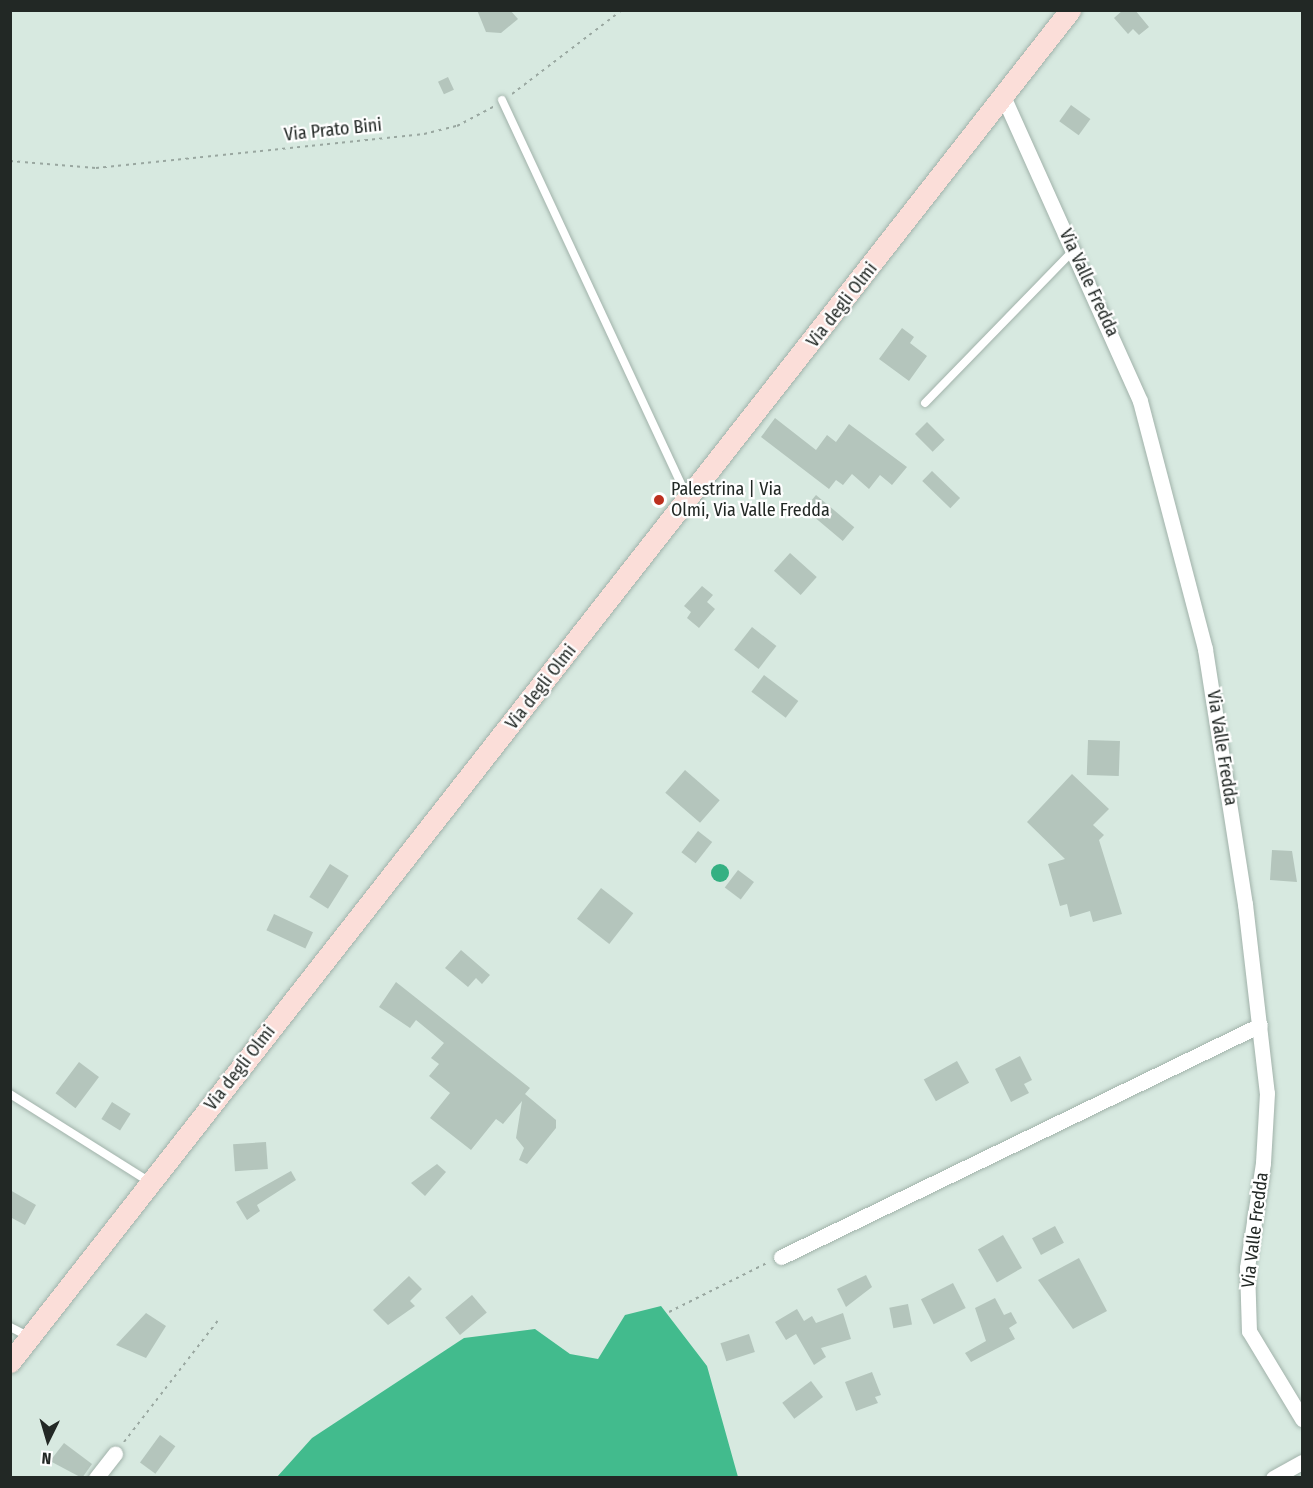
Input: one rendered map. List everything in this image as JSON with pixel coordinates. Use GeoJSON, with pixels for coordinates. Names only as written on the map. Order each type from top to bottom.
{"type":"FeatureCollection","features":[{"type":"Feature","properties":{"kind":"street","name":"Via degli Olmi"},"geometry":{"type":"LineString","coordinates":[[10,1362],[689,500],[1070,10]]}},
{"type":"Feature","properties":{"kind":"street","name":"Via Valle Fredda"},"geometry":{"type":"LineString","coordinates":[[1003,96],[1140,400],[1200,627],[1216,708],[1260,1025],[1267,1116],[1248,1259],[1248,1323],[1255,1349],[1302,1419]]}},
{"type":"Feature","properties":{"kind":"street"},"geometry":{"type":"LineString","coordinates":[[781,1257],[1260,1025]]}},
{"type":"Feature","properties":{"kind":"street"},"geometry":{"type":"LineString","coordinates":[[96,1478],[115,1454]]}},
{"type":"Feature","properties":{"kind":"street"},"geometry":{"type":"LineString","coordinates":[[1273,1478],[1302,1462]]}},
{"type":"Feature","properties":{"kind":"lane"},"geometry":{"type":"LineString","coordinates":[[502,100],[689,500]]}},
{"type":"Feature","properties":{"kind":"lane"},"geometry":{"type":"LineString","coordinates":[[925,403],[1074,250]]}},
{"type":"Feature","properties":{"kind":"lane"},"geometry":{"type":"LineString","coordinates":[[10,1094],[150,1182]]}},
{"type":"Feature","properties":{"kind":"lane"},"geometry":{"type":"LineString","coordinates":[[10,1328],[30,1337]]}},
{"type":"Feature","properties":{"kind":"path","name":"Via Prato Bini"},"geometry":{"type":"LineString","coordinates":[[10,161],[96,168],[424,134],[467,122],[502,100],[622,10]]}},
{"type":"Feature","properties":{"kind":"path"},"geometry":{"type":"LineString","coordinates":[[669,1312],[781,1257]]}},
{"type":"Feature","properties":{"kind":"path"},"geometry":{"type":"LineString","coordinates":[[115,1454],[219,1319]]}},
{"type":"Feature","properties":{"kind":"shaded area"},"geometry":{"type":"Polygon","coordinates":[[[720,864],[726,867],[729,873],[726,879],[720,882],[714,879],[711,873],[714,867],[720,864]]]}},
{"type":"Feature","properties":{"kind":"shaded area"},"geometry":{"type":"Polygon","coordinates":[[[661,1306],[707,1366],[738,1477],[277,1477],[312,1438],[464,1338],[535,1329],[570,1354],[598,1359],[625,1315],[661,1306]]]}},
{"type":"Feature","properties":{"kind":"building"},"geometry":{"type":"Polygon","coordinates":[[[477,10],[510,10],[518,19],[501,33],[486,32],[477,10]]]}},
{"type":"Feature","properties":{"kind":"building"},"geometry":{"type":"Polygon","coordinates":[[[1123,10],[1135,10],[1149,27],[1139,35],[1133,29],[1128,34],[1114,18],[1123,10]]]}},
{"type":"Feature","properties":{"kind":"building"},"geometry":{"type":"Polygon","coordinates":[[[448,77],[454,90],[444,94],[438,82],[448,77]]]}},
{"type":"Feature","properties":{"kind":"building"},"geometry":{"type":"Polygon","coordinates":[[[1071,105],[1090,119],[1079,135],[1059,121],[1071,105]]]}},
{"type":"Feature","properties":{"kind":"building"},"geometry":{"type":"Polygon","coordinates":[[[902,328],[914,337],[910,343],[927,356],[909,381],[879,359],[902,328]]]}},
{"type":"Feature","properties":{"kind":"building"},"geometry":{"type":"Polygon","coordinates":[[[775,418],[816,450],[827,435],[836,442],[849,424],[907,467],[892,485],[880,475],[869,489],[852,474],[843,485],[836,480],[829,489],[761,437],[775,418]]]}},
{"type":"Feature","properties":{"kind":"building"},"geometry":{"type":"Polygon","coordinates":[[[927,422],[945,440],[933,452],[915,434],[927,422]]]}},
{"type":"Feature","properties":{"kind":"building"},"geometry":{"type":"Polygon","coordinates":[[[932,471],[960,498],[950,508],[922,481],[932,471]]]}},
{"type":"Feature","properties":{"kind":"building"},"geometry":{"type":"Polygon","coordinates":[[[816,495],[854,527],[843,541],[804,509],[816,495]]]}},
{"type":"Feature","properties":{"kind":"building"},"geometry":{"type":"Polygon","coordinates":[[[790,553],[817,577],[801,595],[774,571],[790,553]]]}},
{"type":"Feature","properties":{"kind":"building"},"geometry":{"type":"Polygon","coordinates":[[[702,586],[713,595],[707,602],[715,609],[699,628],[687,618],[691,612],[684,606],[702,586]]]}},
{"type":"Feature","properties":{"kind":"building"},"geometry":{"type":"Polygon","coordinates":[[[752,627],[776,646],[759,669],[734,650],[752,627]]]}},
{"type":"Feature","properties":{"kind":"building"},"geometry":{"type":"Polygon","coordinates":[[[764,675],[798,701],[786,718],[751,692],[764,675]]]}},
{"type":"Feature","properties":{"kind":"building"},"geometry":{"type":"Polygon","coordinates":[[[1088,740],[1120,741],[1119,776],[1087,775],[1088,740]]]}},
{"type":"Feature","properties":{"kind":"building"},"geometry":{"type":"Polygon","coordinates":[[[685,770],[720,800],[700,823],[665,793],[685,770]]]}},
{"type":"Feature","properties":{"kind":"building"},"geometry":{"type":"Polygon","coordinates":[[[1072,774],[1109,809],[1093,825],[1104,835],[1099,840],[1122,914],[1093,922],[1090,911],[1070,917],[1067,904],[1060,906],[1048,864],[1065,859],[1027,822],[1072,774]]]}},
{"type":"Feature","properties":{"kind":"building"},"geometry":{"type":"Polygon","coordinates":[[[698,831],[712,842],[696,863],[681,852],[698,831]]]}},
{"type":"Feature","properties":{"kind":"building"},"geometry":{"type":"Polygon","coordinates":[[[1272,850],[1292,851],[1297,882],[1270,880],[1272,850]]]}},
{"type":"Feature","properties":{"kind":"building"},"geometry":{"type":"Polygon","coordinates":[[[330,864],[349,876],[328,909],[309,897],[330,864]]]}},
{"type":"Feature","properties":{"kind":"building"},"geometry":{"type":"Polygon","coordinates":[[[738,870],[754,882],[741,900],[725,888],[738,870]]]}},
{"type":"Feature","properties":{"kind":"building"},"geometry":{"type":"Polygon","coordinates":[[[601,888],[633,913],[609,944],[577,919],[601,888]]]}},
{"type":"Feature","properties":{"kind":"building"},"geometry":{"type":"Polygon","coordinates":[[[274,914],[313,932],[305,948],[266,930],[274,914]]]}},
{"type":"Feature","properties":{"kind":"building"},"geometry":{"type":"Polygon","coordinates":[[[461,950],[490,975],[482,984],[476,978],[468,987],[445,968],[461,950]]]}},
{"type":"Feature","properties":{"kind":"building"},"geometry":{"type":"Polygon","coordinates":[[[396,982],[530,1088],[525,1094],[556,1120],[556,1128],[527,1164],[519,1160],[524,1148],[516,1138],[522,1101],[503,1124],[496,1119],[471,1150],[430,1118],[450,1093],[429,1076],[439,1064],[431,1058],[444,1043],[416,1020],[410,1028],[379,1007],[396,982]]]}},
{"type":"Feature","properties":{"kind":"building"},"geometry":{"type":"Polygon","coordinates":[[[1020,1056],[1032,1080],[1024,1084],[1029,1093],[1011,1102],[995,1069],[1020,1056]]]}},
{"type":"Feature","properties":{"kind":"building"},"geometry":{"type":"Polygon","coordinates":[[[957,1061],[969,1083],[936,1101],[924,1079],[957,1061]]]}},
{"type":"Feature","properties":{"kind":"building"},"geometry":{"type":"Polygon","coordinates":[[[79,1062],[99,1077],[75,1108],[56,1093],[79,1062]]]}},
{"type":"Feature","properties":{"kind":"building"},"geometry":{"type":"Polygon","coordinates":[[[112,1102],[131,1114],[120,1131],[101,1119],[112,1102]]]}},
{"type":"Feature","properties":{"kind":"building"},"geometry":{"type":"Polygon","coordinates":[[[266,1142],[268,1169],[235,1171],[233,1144],[266,1142]]]}},
{"type":"Feature","properties":{"kind":"building"},"geometry":{"type":"Polygon","coordinates":[[[437,1164],[446,1172],[425,1196],[411,1183],[437,1164]]]}},
{"type":"Feature","properties":{"kind":"building"},"geometry":{"type":"Polygon","coordinates":[[[291,1171],[296,1180],[257,1205],[260,1211],[247,1220],[236,1202],[291,1171]]]}},
{"type":"Feature","properties":{"kind":"building"},"geometry":{"type":"Polygon","coordinates":[[[10,1190],[36,1205],[25,1225],[10,1217],[10,1190]]]}},
{"type":"Feature","properties":{"kind":"building"},"geometry":{"type":"Polygon","coordinates":[[[1055,1226],[1064,1243],[1041,1255],[1032,1238],[1055,1226]]]}},
{"type":"Feature","properties":{"kind":"building"},"geometry":{"type":"Polygon","coordinates":[[[1003,1235],[1022,1268],[997,1282],[978,1250],[1003,1235]]]}},
{"type":"Feature","properties":{"kind":"building"},"geometry":{"type":"Polygon","coordinates":[[[1079,1258],[1107,1311],[1073,1329],[1038,1280],[1079,1258]]]}},
{"type":"Feature","properties":{"kind":"building"},"geometry":{"type":"Polygon","coordinates":[[[866,1275],[872,1287],[846,1307],[837,1289],[866,1275]]]}},
{"type":"Feature","properties":{"kind":"building"},"geometry":{"type":"Polygon","coordinates":[[[409,1276],[422,1289],[410,1301],[415,1306],[388,1325],[373,1310],[409,1276]]]}},
{"type":"Feature","properties":{"kind":"building"},"geometry":{"type":"Polygon","coordinates":[[[953,1283],[966,1308],[934,1324],[921,1299],[953,1283]]]}},
{"type":"Feature","properties":{"kind":"building"},"geometry":{"type":"Polygon","coordinates":[[[472,1295],[487,1313],[460,1335],[445,1317],[472,1295]]]}},
{"type":"Feature","properties":{"kind":"building"},"geometry":{"type":"Polygon","coordinates":[[[995,1298],[1004,1315],[1011,1312],[1017,1323],[1009,1328],[1015,1339],[971,1362],[965,1353],[986,1341],[975,1308],[995,1298]]]}},
{"type":"Feature","properties":{"kind":"building"},"geometry":{"type":"Polygon","coordinates":[[[908,1304],[912,1325],[893,1328],[889,1308],[908,1304]]]}},
{"type":"Feature","properties":{"kind":"building"},"geometry":{"type":"Polygon","coordinates":[[[797,1309],[804,1321],[812,1316],[816,1323],[843,1313],[851,1339],[821,1348],[826,1357],[814,1365],[796,1334],[786,1340],[775,1322],[797,1309]]]}},
{"type":"Feature","properties":{"kind":"building"},"geometry":{"type":"Polygon","coordinates":[[[146,1313],[166,1326],[146,1358],[116,1345],[146,1313]]]}},
{"type":"Feature","properties":{"kind":"building"},"geometry":{"type":"Polygon","coordinates":[[[749,1334],[755,1352],[726,1361],[720,1343],[749,1334]]]}},
{"type":"Feature","properties":{"kind":"building"},"geometry":{"type":"Polygon","coordinates":[[[872,1372],[881,1395],[875,1397],[878,1403],[856,1411],[845,1382],[872,1372]]]}},
{"type":"Feature","properties":{"kind":"building"},"geometry":{"type":"Polygon","coordinates":[[[811,1381],[823,1397],[794,1419],[782,1403],[811,1381]]]}},
{"type":"Feature","properties":{"kind":"building"},"geometry":{"type":"Polygon","coordinates":[[[160,1435],[175,1446],[155,1474],[140,1463],[160,1435]]]}},
{"type":"Feature","properties":{"kind":"building"},"geometry":{"type":"Polygon","coordinates":[[[64,1443],[92,1464],[82,1478],[50,1461],[64,1443]]]}},
{"type":"Feature","properties":{"kind":"place","name":"Palestrina | Via Olmi, Via Valle Fredda"},"geometry":{"type":"Point","coordinates":[659,500]}}]}
